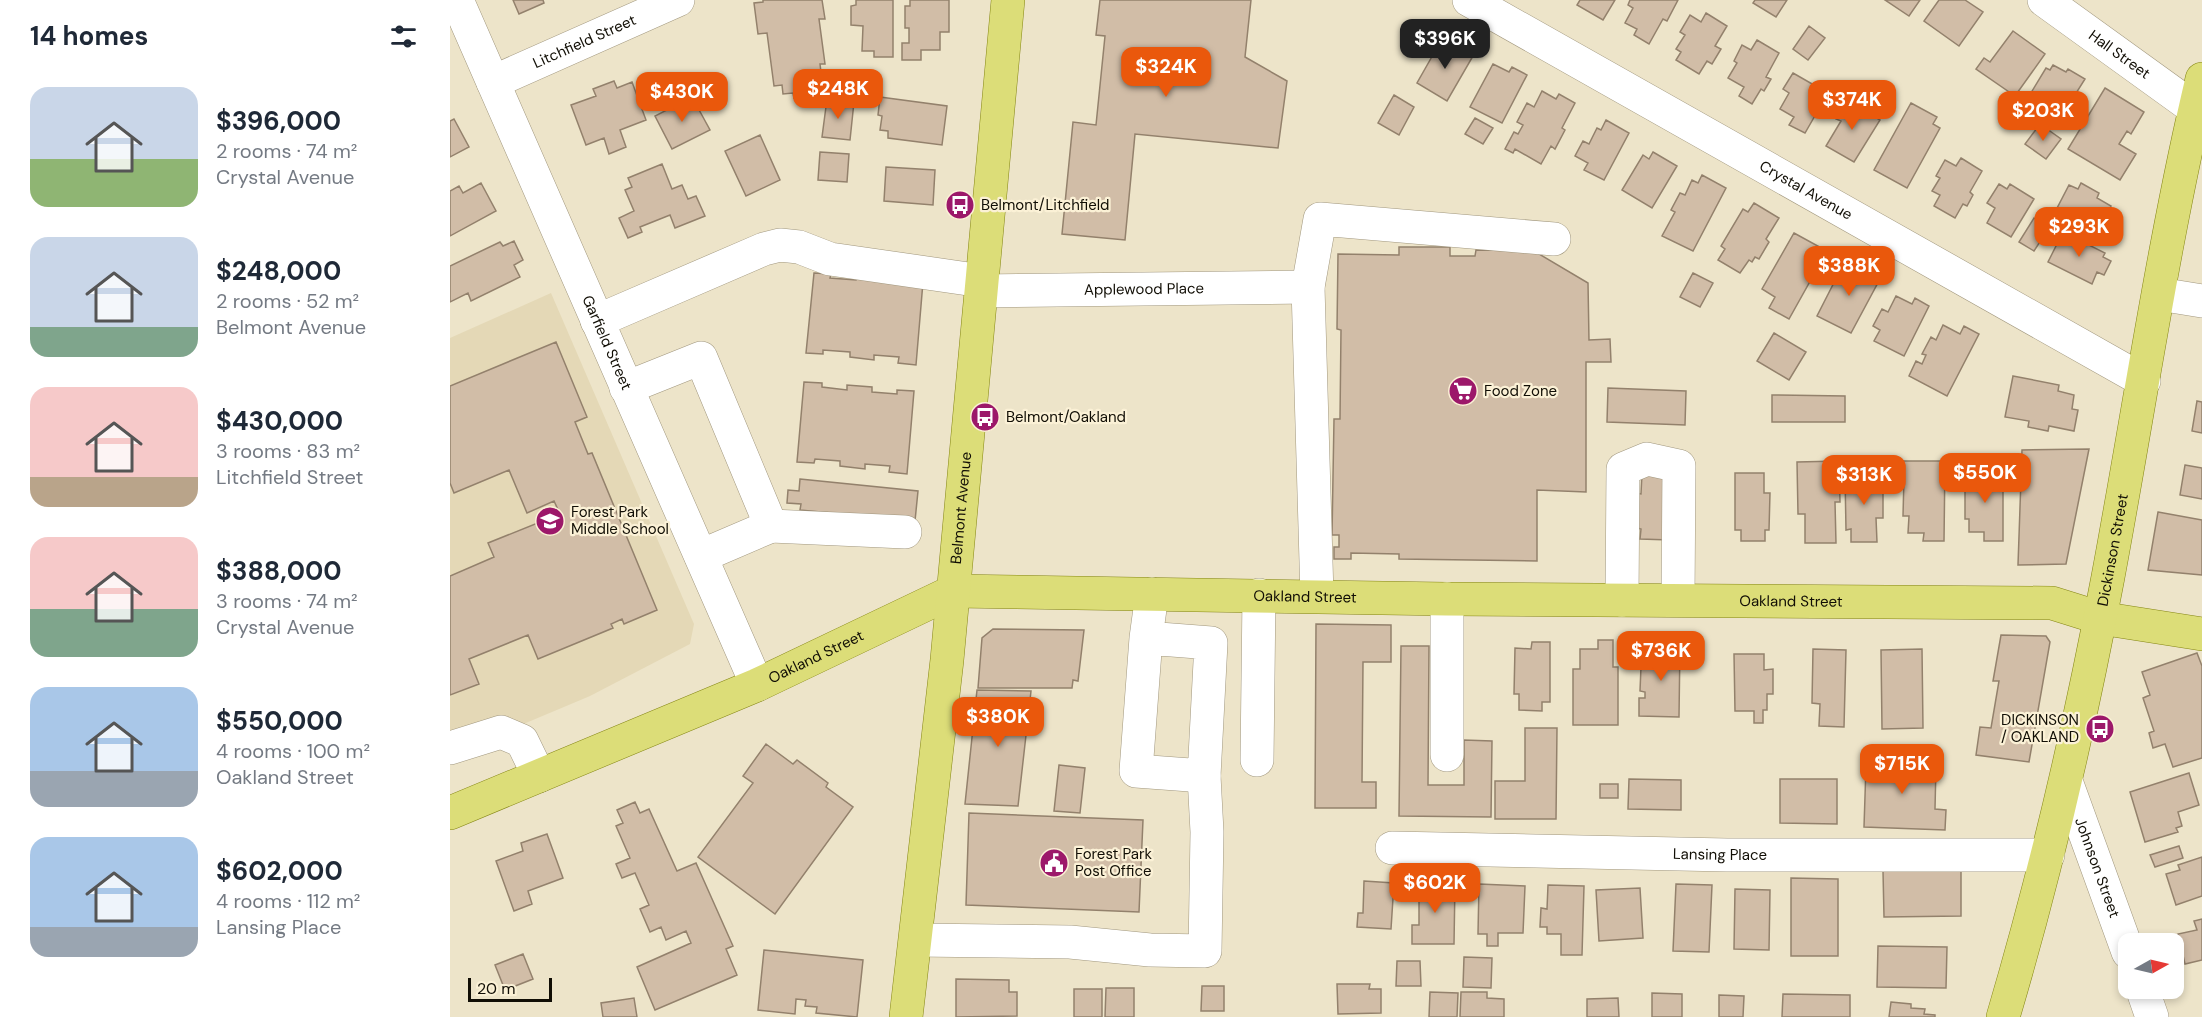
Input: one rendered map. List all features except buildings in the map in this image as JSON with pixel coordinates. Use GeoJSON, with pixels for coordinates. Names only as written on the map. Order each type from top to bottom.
{"type":"FeatureCollection","features":[{"type":"Feature","properties":{"kind":"main road","name":"Belmont Avenue"},"geometry":{"type":"LineString","coordinates":[[906,1017],[954,591],[1008,0]]}},
{"type":"Feature","properties":{"kind":"main road","name":"Dickinson Street"},"geometry":{"type":"LineString","coordinates":[[2003,1017],[2066,781],[2100,618],[2198,94]]}},
{"type":"Feature","properties":{"kind":"main road","name":"Oakland Street"},"geometry":{"type":"LineString","coordinates":[[450,813],[757,685],[954,591],[1447,599],[2052,603],[2100,618],[2202,634]]}},
{"type":"Feature","properties":{"kind":"street","name":"Garfield Street"},"geometry":{"type":"LineString","coordinates":[[457,0],[757,685]]}},
{"type":"Feature","properties":{"kind":"street","name":"Litchfield Street"},"geometry":{"type":"LineString","coordinates":[[493,82],[678,0]]}},
{"type":"Feature","properties":{"kind":"street","name":"Crystal Avenue"},"geometry":{"type":"LineString","coordinates":[[1470,0],[2144,381]]}},
{"type":"Feature","properties":{"kind":"street","name":"Hall Street"},"geometry":{"type":"LineString","coordinates":[[2044,0],[2198,94]]}},
{"type":"Feature","properties":{"kind":"street"},"geometry":{"type":"LineString","coordinates":[[1317,596],[1308,287],[1320,219],[1554,239]]}},
{"type":"Feature","properties":{"kind":"street","name":"Applewood Place"},"geometry":{"type":"LineString","coordinates":[[597,321],[780,244],[800,247],[830,259],[982,286],[1308,287]]}},
{"type":"Feature","properties":{"kind":"street"},"geometry":{"type":"LineString","coordinates":[[2159,294],[2202,301]]}},
{"type":"Feature","properties":{"kind":"street"},"geometry":{"type":"LineString","coordinates":[[626,388],[701,358],[771,526]]}},
{"type":"Feature","properties":{"kind":"street"},"geometry":{"type":"LineString","coordinates":[[1622,600],[1623,469],[1647,459],[1679,466],[1678,600]]}},
{"type":"Feature","properties":{"kind":"street"},"geometry":{"type":"LineString","coordinates":[[701,556],[771,526],[905,532]]}},
{"type":"Feature","properties":{"kind":"street"},"geometry":{"type":"LineString","coordinates":[[1152,594],[1146,638],[1136,771],[1204,776]]}},
{"type":"Feature","properties":{"kind":"street"},"geometry":{"type":"LineString","coordinates":[[1257,760],[1260,595]]}},
{"type":"Feature","properties":{"kind":"street"},"geometry":{"type":"LineString","coordinates":[[1447,599],[1447,755]]}},
{"type":"Feature","properties":{"kind":"street"},"geometry":{"type":"LineString","coordinates":[[916,940],[1070,942],[1150,950],[1205,951],[1204,776],[1211,643],[1146,638]]}},
{"type":"Feature","properties":{"kind":"street"},"geometry":{"type":"LineString","coordinates":[[450,748],[501,732],[522,741],[539,776]]}},
{"type":"Feature","properties":{"kind":"street","name":"Johnson Street"},"geometry":{"type":"LineString","coordinates":[[2066,781],[2121,933]]}},
{"type":"Feature","properties":{"kind":"street","name":"Lansing Place"},"geometry":{"type":"LineString","coordinates":[[1392,848],[1727,855],[2048,855]]}},
{"type":"Feature","properties":{"kind":"street"},"geometry":{"type":"LineString","coordinates":[[2146,999],[2152,1017]]}},
{"type":"Feature","properties":{"kind":"shaded area","name":"Forest Park Middle School"},"geometry":{"type":"Polygon","coordinates":[[[551,293],[694,624],[690,644],[590,696],[450,755],[450,338],[551,293]]]}},
{"type":"Feature","properties":{"kind":"place","name":"Belmont/Litchfield"},"geometry":{"type":"Point","coordinates":[960,205]}},
{"type":"Feature","properties":{"kind":"place","name":"Food Zone"},"geometry":{"type":"Point","coordinates":[1463,391]}},
{"type":"Feature","properties":{"kind":"place","name":"Belmont/Oakland"},"geometry":{"type":"Point","coordinates":[985,417]}},
{"type":"Feature","properties":{"kind":"place","name":"Forest Park Middle School"},"geometry":{"type":"Point","coordinates":[550,521]}},
{"type":"Feature","properties":{"kind":"place","name":"DICKINSON / OAKLAND"},"geometry":{"type":"Point","coordinates":[2100,729]}},
{"type":"Feature","properties":{"kind":"place","name":"Forest Park Post Office"},"geometry":{"type":"Point","coordinates":[1054,863]}}]}
